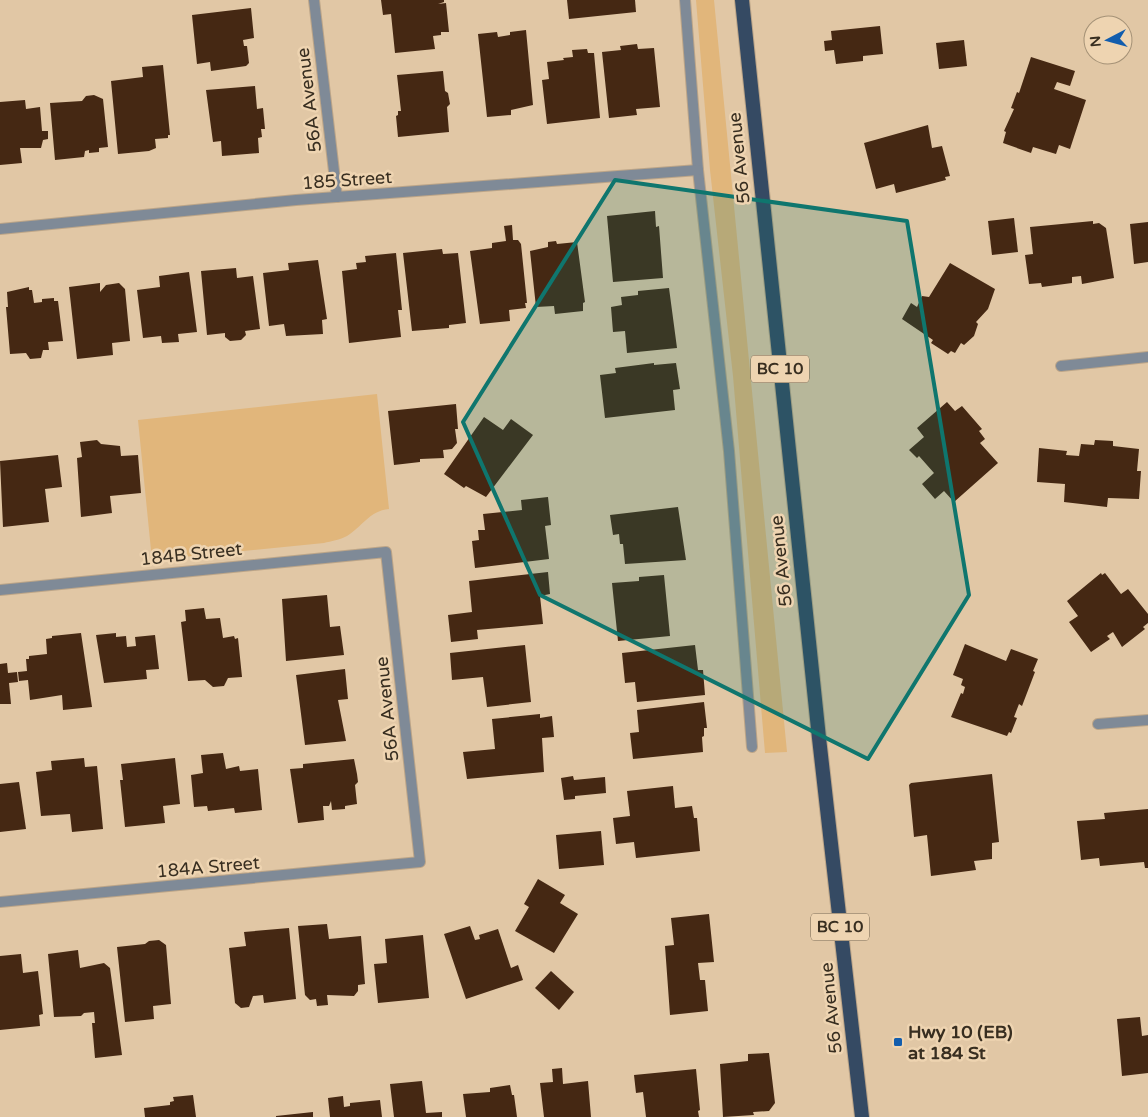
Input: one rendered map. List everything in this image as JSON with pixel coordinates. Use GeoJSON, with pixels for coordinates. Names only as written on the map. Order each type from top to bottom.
{"type":"FeatureCollection","features":[{"type":"Feature","properties":{"kind":"highway","name":"56 Avenue"},"geometry":{"type":"LineString","coordinates":[[742,0],[818,728],[862,1117]]}},
{"type":"Feature","properties":{"kind":"street","name":"56A Avenue"},"geometry":{"type":"LineString","coordinates":[[314,0],[336,197]]}},
{"type":"Feature","properties":{"kind":"street"},"geometry":{"type":"LineString","coordinates":[[685,0],[698,170],[728,442],[752,747]]}},
{"type":"Feature","properties":{"kind":"street","name":"185 Street"},"geometry":{"type":"LineString","coordinates":[[0,229],[336,197],[698,170]]}},
{"type":"Feature","properties":{"kind":"street"},"geometry":{"type":"LineString","coordinates":[[1061,366],[1148,357]]}},
{"type":"Feature","properties":{"kind":"street","name":"56A Avenue"},"geometry":{"type":"LineString","coordinates":[[386,552],[420,862]]}},
{"type":"Feature","properties":{"kind":"street","name":"184B Street"},"geometry":{"type":"LineString","coordinates":[[0,590],[386,552]]}},
{"type":"Feature","properties":{"kind":"street"},"geometry":{"type":"LineString","coordinates":[[1098,724],[1148,720]]}},
{"type":"Feature","properties":{"kind":"street","name":"184A Street"},"geometry":{"type":"LineString","coordinates":[[0,902],[420,862]]}},
{"type":"Feature","properties":{"kind":"highlighted area"},"geometry":{"type":"Polygon","coordinates":[[[615,180],[907,221],[969,595],[868,759],[540,595],[463,422],[615,180]]]}},
{"type":"Feature","properties":{"kind":"shaded area"},"geometry":{"type":"Polygon","coordinates":[[[696,0],[714,0],[787,752],[765,753],[733,376],[710,170],[696,0]]]}},
{"type":"Feature","properties":{"kind":"shaded area"},"geometry":{"type":"Polygon","coordinates":[[[377,394],[389,509],[382,510],[371,516],[347,536],[324,543],[152,560],[138,420],[377,394]]]}},
{"type":"Feature","properties":{"kind":"building"},"geometry":{"type":"Polygon","coordinates":[[[381,0],[444,0],[444,2],[438,4],[446,3],[449,32],[441,32],[441,35],[433,36],[435,49],[395,53],[391,14],[383,15],[381,0]]]}},
{"type":"Feature","properties":{"kind":"building"},"geometry":{"type":"Polygon","coordinates":[[[567,0],[635,0],[636,12],[569,19],[567,0]]]}},
{"type":"Feature","properties":{"kind":"building"},"geometry":{"type":"Polygon","coordinates":[[[251,8],[254,38],[243,40],[244,46],[247,46],[249,63],[246,66],[211,71],[210,62],[197,64],[192,15],[251,8]]]}},
{"type":"Feature","properties":{"kind":"building"},"geometry":{"type":"Polygon","coordinates":[[[880,26],[883,54],[863,56],[863,61],[836,64],[834,50],[825,51],[824,41],[832,40],[831,31],[880,26]]]}},
{"type":"Feature","properties":{"kind":"building"},"geometry":{"type":"Polygon","coordinates":[[[526,30],[533,105],[511,110],[511,115],[487,117],[478,34],[497,32],[498,37],[510,35],[510,32],[526,30]]]}},
{"type":"Feature","properties":{"kind":"building"},"geometry":{"type":"Polygon","coordinates":[[[964,40],[967,66],[939,69],[936,43],[964,40]]]}},
{"type":"Feature","properties":{"kind":"building"},"geometry":{"type":"Polygon","coordinates":[[[637,44],[638,49],[654,48],[660,107],[636,109],[637,115],[609,118],[602,52],[621,50],[620,46],[637,44]]]}},
{"type":"Feature","properties":{"kind":"building"},"geometry":{"type":"Polygon","coordinates":[[[587,49],[588,53],[594,53],[600,118],[547,124],[542,80],[549,79],[547,62],[573,57],[572,50],[587,49]]]}},
{"type":"Feature","properties":{"kind":"building"},"geometry":{"type":"Polygon","coordinates":[[[1031,57],[1075,71],[1070,86],[1057,82],[1054,89],[1086,100],[1070,149],[1059,145],[1056,154],[1033,147],[1031,153],[1003,143],[1006,132],[1004,131],[1014,109],[1011,108],[1017,92],[1019,93],[1031,57]]]}},
{"type":"Feature","properties":{"kind":"building"},"geometry":{"type":"Polygon","coordinates":[[[163,65],[170,135],[168,135],[168,138],[155,139],[156,148],[149,151],[118,154],[111,81],[143,77],[142,67],[163,65]]]}},
{"type":"Feature","properties":{"kind":"building"},"geometry":{"type":"Polygon","coordinates":[[[443,71],[445,91],[448,93],[450,104],[447,107],[449,132],[398,137],[396,116],[398,111],[401,111],[397,75],[443,71]]]}},
{"type":"Feature","properties":{"kind":"building"},"geometry":{"type":"Polygon","coordinates":[[[255,86],[257,109],[263,108],[265,129],[261,129],[262,137],[258,138],[259,153],[222,156],[221,141],[213,142],[206,90],[255,86]]]}},
{"type":"Feature","properties":{"kind":"building"},"geometry":{"type":"Polygon","coordinates":[[[94,95],[103,99],[108,147],[99,148],[99,152],[89,153],[89,150],[85,151],[84,157],[55,160],[50,103],[82,101],[86,96],[94,95]]]}},
{"type":"Feature","properties":{"kind":"building"},"geometry":{"type":"Polygon","coordinates":[[[25,100],[26,109],[40,107],[42,131],[48,131],[48,139],[43,140],[41,148],[20,148],[22,163],[0,165],[0,102],[25,100]]]}},
{"type":"Feature","properties":{"kind":"building"},"geometry":{"type":"Polygon","coordinates":[[[928,125],[932,148],[942,146],[950,176],[945,177],[946,180],[896,193],[894,184],[876,189],[864,143],[928,125]]]}},
{"type":"Feature","properties":{"kind":"building"},"geometry":{"type":"Polygon","coordinates":[[[655,211],[656,227],[659,226],[663,278],[613,282],[607,216],[655,211]]]}},
{"type":"Feature","properties":{"kind":"building"},"geometry":{"type":"Polygon","coordinates":[[[1014,218],[1018,252],[992,255],[988,221],[1014,218]]]}},
{"type":"Feature","properties":{"kind":"building"},"geometry":{"type":"Polygon","coordinates":[[[1093,221],[1093,224],[1099,223],[1106,228],[1114,278],[1082,284],[1081,276],[1072,277],[1072,283],[1042,287],[1041,283],[1029,284],[1025,255],[1033,254],[1030,227],[1093,221]]]}},
{"type":"Feature","properties":{"kind":"building"},"geometry":{"type":"Polygon","coordinates":[[[1148,222],[1148,262],[1134,264],[1130,224],[1148,222]]]}},
{"type":"Feature","properties":{"kind":"building"},"geometry":{"type":"Polygon","coordinates":[[[512,225],[513,240],[518,240],[521,244],[526,308],[509,310],[510,321],[480,324],[470,251],[492,248],[492,243],[506,241],[504,226],[512,225]]]}},
{"type":"Feature","properties":{"kind":"building"},"geometry":{"type":"Polygon","coordinates":[[[556,241],[557,244],[577,242],[585,302],[583,303],[583,311],[555,314],[554,306],[536,307],[530,251],[548,247],[548,242],[556,241]]]}},
{"type":"Feature","properties":{"kind":"building"},"geometry":{"type":"Polygon","coordinates":[[[442,249],[443,254],[458,253],[466,323],[449,325],[449,328],[412,331],[403,253],[442,249]]]}},
{"type":"Feature","properties":{"kind":"building"},"geometry":{"type":"Polygon","coordinates":[[[396,253],[402,310],[398,310],[401,337],[349,343],[342,271],[357,269],[356,263],[366,262],[365,256],[396,253]]]}},
{"type":"Feature","properties":{"kind":"building"},"geometry":{"type":"Polygon","coordinates":[[[318,260],[327,319],[322,320],[323,334],[286,336],[284,324],[269,326],[263,273],[289,270],[288,263],[318,260]]]}},
{"type":"Feature","properties":{"kind":"building"},"geometry":{"type":"Polygon","coordinates":[[[950,263],[995,289],[988,309],[976,322],[978,324],[974,336],[964,345],[961,343],[955,353],[951,351],[948,354],[931,343],[933,340],[902,319],[911,303],[917,307],[922,296],[929,297],[950,263]]]}},
{"type":"Feature","properties":{"kind":"building"},"geometry":{"type":"Polygon","coordinates":[[[236,268],[237,278],[253,276],[260,329],[245,331],[246,335],[241,340],[230,341],[225,337],[225,333],[207,335],[201,271],[236,268]]]}},
{"type":"Feature","properties":{"kind":"building"},"geometry":{"type":"Polygon","coordinates":[[[189,272],[197,332],[178,334],[179,342],[162,343],[161,336],[143,338],[137,290],[160,287],[159,276],[189,272]]]}},
{"type":"Feature","properties":{"kind":"building"},"geometry":{"type":"Polygon","coordinates":[[[100,283],[100,292],[106,285],[119,283],[125,289],[130,341],[112,343],[113,355],[77,359],[69,287],[100,283]]]}},
{"type":"Feature","properties":{"kind":"building"},"geometry":{"type":"Polygon","coordinates":[[[29,287],[29,290],[32,290],[34,303],[42,302],[42,299],[54,298],[54,301],[58,301],[63,341],[48,342],[49,350],[43,350],[41,358],[30,359],[26,353],[10,354],[6,307],[8,307],[7,292],[29,287]]]}},
{"type":"Feature","properties":{"kind":"building"},"geometry":{"type":"Polygon","coordinates":[[[669,288],[677,348],[627,353],[625,331],[613,332],[611,307],[622,305],[621,297],[638,295],[638,291],[669,288]]]}},
{"type":"Feature","properties":{"kind":"building"},"geometry":{"type":"Polygon","coordinates":[[[654,363],[654,365],[676,363],[680,389],[673,390],[675,410],[605,418],[600,375],[616,373],[615,368],[654,363]]]}},
{"type":"Feature","properties":{"kind":"building"},"geometry":{"type":"Polygon","coordinates":[[[947,402],[955,411],[962,406],[982,429],[979,431],[985,439],[980,443],[998,463],[954,502],[944,491],[935,499],[922,484],[934,473],[919,456],[917,458],[909,450],[924,437],[917,428],[947,402]]]}},
{"type":"Feature","properties":{"kind":"building"},"geometry":{"type":"Polygon","coordinates":[[[456,404],[458,429],[455,429],[457,443],[452,449],[443,450],[444,458],[420,459],[420,462],[394,465],[388,411],[456,404]]]}},
{"type":"Feature","properties":{"kind":"building"},"geometry":{"type":"Polygon","coordinates":[[[484,417],[503,430],[511,419],[533,435],[486,497],[466,486],[464,488],[444,474],[484,417]]]}},
{"type":"Feature","properties":{"kind":"building"},"geometry":{"type":"Polygon","coordinates":[[[97,440],[101,444],[120,446],[121,456],[138,455],[141,493],[110,496],[112,513],[81,517],[77,458],[82,457],[80,442],[97,440]]]}},
{"type":"Feature","properties":{"kind":"building"},"geometry":{"type":"Polygon","coordinates":[[[1095,440],[1113,441],[1113,446],[1139,449],[1137,471],[1141,471],[1139,499],[1108,498],[1107,507],[1064,502],[1065,484],[1037,482],[1039,448],[1067,451],[1066,455],[1079,456],[1081,444],[1094,445],[1095,440]]]}},
{"type":"Feature","properties":{"kind":"building"},"geometry":{"type":"Polygon","coordinates":[[[58,455],[62,487],[45,489],[49,522],[3,527],[0,461],[58,455]]]}},
{"type":"Feature","properties":{"kind":"building"},"geometry":{"type":"Polygon","coordinates":[[[548,497],[551,525],[545,526],[549,559],[475,568],[472,541],[479,540],[478,530],[485,530],[483,514],[522,510],[521,500],[548,497]]]}},
{"type":"Feature","properties":{"kind":"building"},"geometry":{"type":"Polygon","coordinates":[[[678,507],[686,560],[625,564],[623,544],[620,544],[619,534],[613,535],[610,515],[678,507]]]}},
{"type":"Feature","properties":{"kind":"building"},"geometry":{"type":"Polygon","coordinates":[[[548,572],[550,594],[540,596],[543,624],[477,630],[478,639],[451,642],[448,615],[472,612],[469,581],[548,572]]]}},
{"type":"Feature","properties":{"kind":"building"},"geometry":{"type":"Polygon","coordinates":[[[1101,573],[1102,575],[1105,573],[1121,594],[1128,589],[1148,614],[1148,623],[1143,627],[1145,629],[1122,647],[1113,632],[1107,636],[1110,639],[1091,652],[1069,622],[1078,616],[1067,601],[1101,573]]]}},
{"type":"Feature","properties":{"kind":"building"},"geometry":{"type":"Polygon","coordinates":[[[664,575],[670,636],[618,641],[612,583],[639,581],[639,577],[664,575]]]}},
{"type":"Feature","properties":{"kind":"building"},"geometry":{"type":"Polygon","coordinates":[[[327,595],[330,627],[340,626],[344,655],[286,661],[282,599],[327,595]]]}},
{"type":"Feature","properties":{"kind":"building"},"geometry":{"type":"Polygon","coordinates":[[[204,608],[206,619],[220,618],[223,638],[234,636],[235,639],[238,638],[242,677],[228,678],[224,686],[213,687],[205,680],[188,681],[181,622],[186,621],[185,610],[204,608]]]}},
{"type":"Feature","properties":{"kind":"building"},"geometry":{"type":"Polygon","coordinates":[[[81,633],[92,707],[63,710],[62,695],[30,700],[28,680],[19,681],[18,672],[27,671],[26,659],[29,659],[29,656],[47,654],[46,639],[52,638],[52,636],[81,633]]]}},
{"type":"Feature","properties":{"kind":"building"},"geometry":{"type":"Polygon","coordinates":[[[116,633],[116,637],[126,636],[127,647],[136,646],[135,637],[155,635],[159,669],[146,670],[147,679],[104,683],[96,635],[116,633]]]}},
{"type":"Feature","properties":{"kind":"building"},"geometry":{"type":"Polygon","coordinates":[[[965,644],[1006,661],[1011,649],[1038,659],[1022,706],[1019,704],[1014,717],[1017,718],[1011,733],[1009,732],[1007,736],[951,717],[965,687],[961,685],[963,679],[953,675],[965,644]]]}},
{"type":"Feature","properties":{"kind":"building"},"geometry":{"type":"Polygon","coordinates":[[[525,645],[531,702],[487,707],[483,677],[452,680],[450,653],[525,645]]]}},
{"type":"Feature","properties":{"kind":"building"},"geometry":{"type":"Polygon","coordinates":[[[695,645],[698,670],[703,670],[705,695],[637,702],[635,682],[625,683],[622,653],[695,645]]]}},
{"type":"Feature","properties":{"kind":"building"},"geometry":{"type":"Polygon","coordinates":[[[7,663],[8,673],[17,672],[18,682],[9,683],[11,704],[0,704],[0,664],[7,663]]]}},
{"type":"Feature","properties":{"kind":"building"},"geometry":{"type":"Polygon","coordinates":[[[345,669],[348,699],[338,700],[346,741],[305,745],[296,675],[345,669]]]}},
{"type":"Feature","properties":{"kind":"building"},"geometry":{"type":"Polygon","coordinates":[[[704,702],[707,728],[704,728],[704,736],[702,737],[703,752],[633,759],[630,733],[639,732],[637,710],[704,702]]]}},
{"type":"Feature","properties":{"kind":"building"},"geometry":{"type":"Polygon","coordinates":[[[540,714],[540,718],[552,716],[554,737],[542,738],[544,772],[467,779],[463,752],[495,749],[492,719],[540,714]]]}},
{"type":"Feature","properties":{"kind":"building"},"geometry":{"type":"Polygon","coordinates":[[[223,753],[226,769],[239,766],[240,771],[258,769],[262,810],[235,813],[234,808],[208,811],[207,806],[194,807],[191,775],[203,773],[201,755],[223,753]]]}},
{"type":"Feature","properties":{"kind":"building"},"geometry":{"type":"Polygon","coordinates":[[[84,758],[85,767],[97,766],[103,829],[72,832],[70,814],[41,816],[36,772],[52,770],[51,761],[84,758]]]}},
{"type":"Feature","properties":{"kind":"building"},"geometry":{"type":"Polygon","coordinates":[[[175,758],[180,804],[163,806],[165,823],[125,827],[120,780],[123,780],[121,764],[175,758]]]}},
{"type":"Feature","properties":{"kind":"building"},"geometry":{"type":"Polygon","coordinates":[[[354,759],[358,782],[355,785],[357,804],[345,806],[345,809],[332,810],[331,801],[329,806],[323,806],[324,820],[298,823],[290,769],[303,768],[303,764],[354,759]]]}},
{"type":"Feature","properties":{"kind":"building"},"geometry":{"type":"Polygon","coordinates":[[[992,774],[999,842],[992,843],[992,859],[974,861],[976,870],[931,876],[927,835],[914,837],[909,785],[911,783],[992,774]]]}},
{"type":"Feature","properties":{"kind":"building"},"geometry":{"type":"Polygon","coordinates":[[[573,776],[574,780],[605,777],[606,793],[575,796],[575,799],[564,800],[561,778],[573,776]]]}},
{"type":"Feature","properties":{"kind":"building"},"geometry":{"type":"Polygon","coordinates":[[[19,782],[26,829],[0,832],[0,784],[19,782]]]}},
{"type":"Feature","properties":{"kind":"building"},"geometry":{"type":"Polygon","coordinates":[[[673,786],[675,808],[692,806],[694,818],[697,818],[700,851],[636,858],[634,842],[616,844],[613,818],[630,816],[627,791],[673,786]]]}},
{"type":"Feature","properties":{"kind":"building"},"geometry":{"type":"Polygon","coordinates":[[[1148,809],[1148,868],[1145,868],[1144,862],[1100,866],[1099,858],[1081,860],[1077,821],[1105,819],[1104,813],[1148,809]]]}},
{"type":"Feature","properties":{"kind":"building"},"geometry":{"type":"Polygon","coordinates":[[[601,831],[604,865],[559,869],[556,835],[601,831]]]}},
{"type":"Feature","properties":{"kind":"building"},"geometry":{"type":"Polygon","coordinates":[[[538,879],[565,895],[560,903],[578,914],[554,953],[515,931],[529,907],[524,904],[538,879]]]}},
{"type":"Feature","properties":{"kind":"building"},"geometry":{"type":"Polygon","coordinates":[[[709,914],[714,962],[698,963],[700,980],[705,980],[708,1011],[670,1015],[665,946],[674,945],[671,918],[709,914]]]}},
{"type":"Feature","properties":{"kind":"building"},"geometry":{"type":"Polygon","coordinates":[[[327,924],[329,939],[361,936],[365,984],[358,985],[358,991],[354,996],[327,995],[328,1005],[317,1006],[316,999],[310,1000],[305,995],[298,926],[327,924]]]}},
{"type":"Feature","properties":{"kind":"building"},"geometry":{"type":"Polygon","coordinates":[[[470,926],[475,940],[480,939],[479,935],[498,929],[511,968],[518,965],[523,980],[466,999],[444,934],[470,926]]]}},
{"type":"Feature","properties":{"kind":"building"},"geometry":{"type":"Polygon","coordinates":[[[289,928],[296,999],[264,1003],[263,995],[253,996],[249,1007],[241,1008],[235,1003],[229,948],[246,946],[244,932],[289,928]]]}},
{"type":"Feature","properties":{"kind":"building"},"geometry":{"type":"Polygon","coordinates":[[[423,935],[429,998],[378,1003],[374,964],[387,963],[385,939],[423,935]]]}},
{"type":"Feature","properties":{"kind":"building"},"geometry":{"type":"Polygon","coordinates":[[[159,940],[166,945],[171,1004],[153,1006],[154,1019],[125,1022],[117,947],[145,944],[149,941],[159,940]]]}},
{"type":"Feature","properties":{"kind":"building"},"geometry":{"type":"Polygon","coordinates":[[[78,950],[80,968],[104,963],[110,968],[122,1055],[95,1058],[92,1023],[95,1023],[94,1012],[84,1013],[81,1016],[54,1017],[48,954],[78,950]]]}},
{"type":"Feature","properties":{"kind":"building"},"geometry":{"type":"Polygon","coordinates":[[[21,954],[23,973],[38,971],[43,1014],[39,1015],[40,1026],[0,1030],[0,956],[21,954]]]}},
{"type":"Feature","properties":{"kind":"building"},"geometry":{"type":"Polygon","coordinates":[[[551,971],[574,992],[559,1010],[535,988],[551,971]]]}},
{"type":"Feature","properties":{"kind":"building"},"geometry":{"type":"Polygon","coordinates":[[[1140,1017],[1142,1036],[1148,1035],[1148,1073],[1122,1076],[1117,1019],[1140,1017]]]}},
{"type":"Feature","properties":{"kind":"building"},"geometry":{"type":"Polygon","coordinates":[[[769,1053],[775,1103],[769,1111],[753,1112],[754,1115],[723,1117],[720,1064],[748,1061],[748,1054],[769,1053]]]}},
{"type":"Feature","properties":{"kind":"building"},"geometry":{"type":"Polygon","coordinates":[[[562,1068],[563,1084],[588,1081],[591,1117],[544,1117],[540,1083],[553,1082],[552,1069],[562,1068]]]}},
{"type":"Feature","properties":{"kind":"building"},"geometry":{"type":"Polygon","coordinates":[[[696,1069],[699,1117],[646,1117],[643,1092],[636,1093],[634,1075],[696,1069]]]}},
{"type":"Feature","properties":{"kind":"building"},"geometry":{"type":"Polygon","coordinates":[[[422,1081],[426,1113],[442,1112],[442,1117],[394,1117],[390,1084],[422,1081]]]}},
{"type":"Feature","properties":{"kind":"building"},"geometry":{"type":"Polygon","coordinates":[[[510,1085],[512,1095],[514,1095],[517,1117],[466,1117],[463,1094],[490,1092],[490,1088],[510,1085]]]}},
{"type":"Feature","properties":{"kind":"building"},"geometry":{"type":"Polygon","coordinates":[[[193,1095],[196,1117],[145,1117],[144,1108],[170,1105],[170,1102],[174,1101],[173,1097],[193,1095]]]}},
{"type":"Feature","properties":{"kind":"building"},"geometry":{"type":"Polygon","coordinates":[[[343,1096],[344,1107],[350,1106],[350,1103],[380,1100],[382,1117],[330,1117],[328,1098],[343,1096]]]}},
{"type":"Feature","properties":{"kind":"building"},"geometry":{"type":"Polygon","coordinates":[[[313,1112],[313,1117],[276,1117],[276,1116],[313,1112]]]}},
{"type":"Feature","properties":{"kind":"place","name":"Hwy 10 (EB) at 184 St"},"geometry":{"type":"Point","coordinates":[898,1042]}}]}
